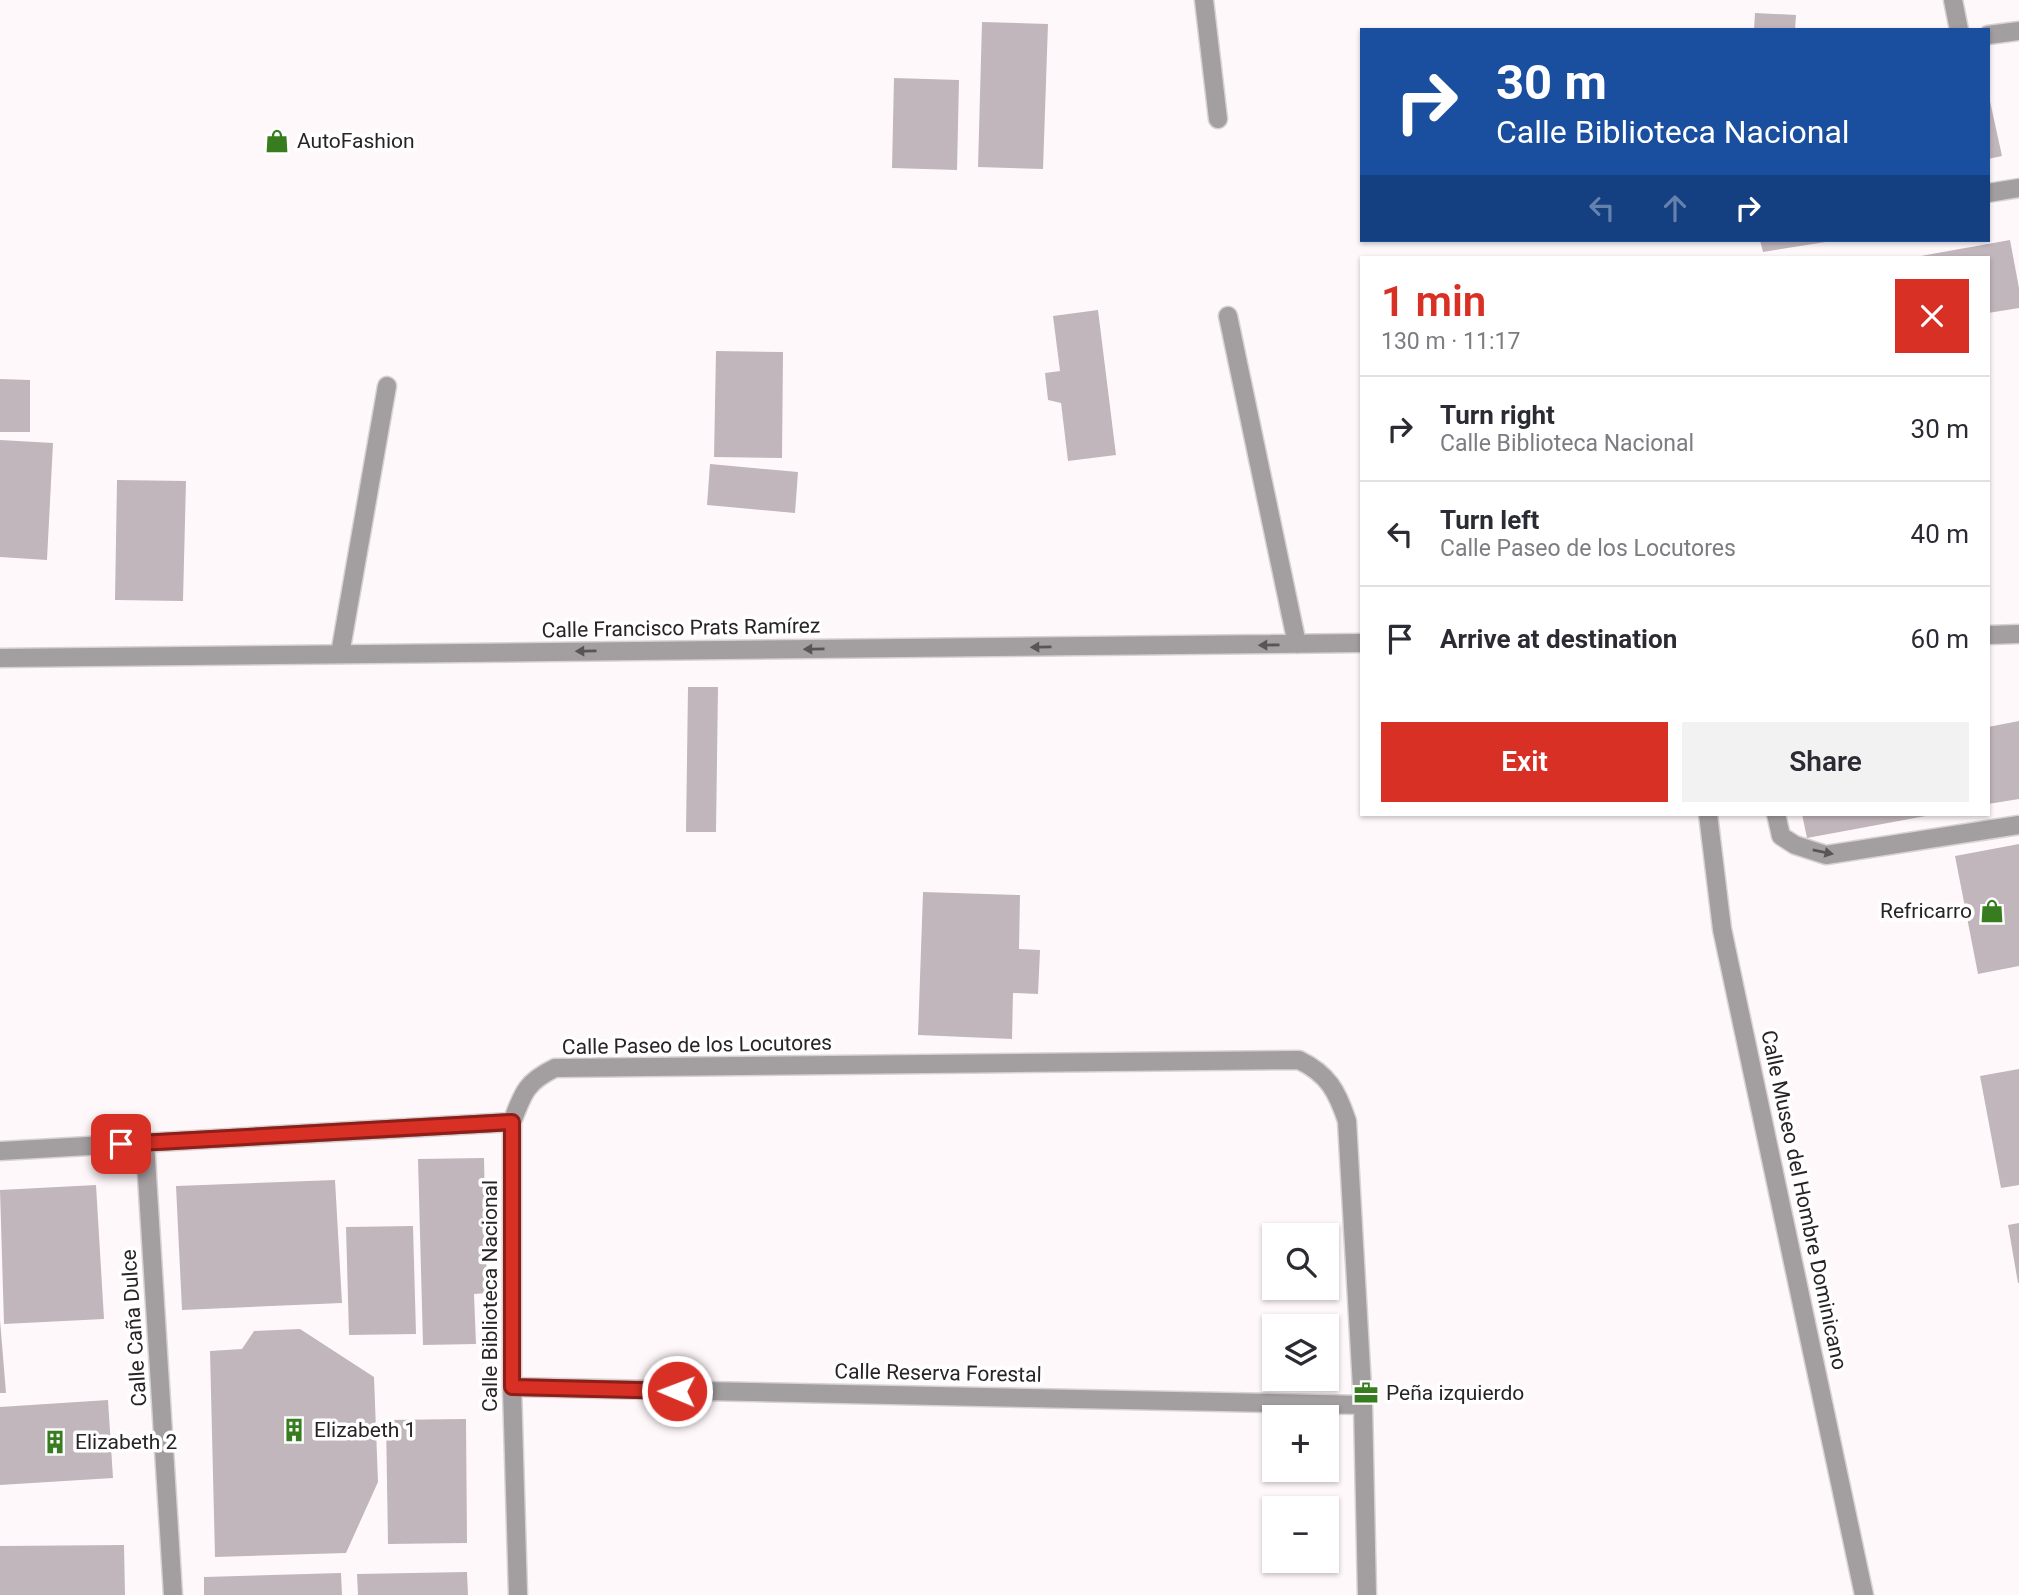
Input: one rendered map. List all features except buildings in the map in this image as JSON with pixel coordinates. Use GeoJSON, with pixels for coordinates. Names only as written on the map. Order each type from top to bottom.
{"type":"FeatureCollection","features":[{"type":"Feature","properties":{"kind":"street"},"geometry":{"type":"LineString","coordinates":[[1204,0],[1218,119]]}},
{"type":"Feature","properties":{"kind":"street"},"geometry":{"type":"LineString","coordinates":[[1953,0],[1959,28]]}},
{"type":"Feature","properties":{"kind":"street"},"geometry":{"type":"LineString","coordinates":[[1990,35],[2019,31]]}},
{"type":"Feature","properties":{"kind":"street"},"geometry":{"type":"LineString","coordinates":[[1990,193],[2019,188]]}},
{"type":"Feature","properties":{"kind":"street"},"geometry":{"type":"LineString","coordinates":[[1228,316],[1297,645]]}},
{"type":"Feature","properties":{"kind":"street"},"geometry":{"type":"LineString","coordinates":[[340,654],[387,386]]}},
{"type":"Feature","properties":{"kind":"street"},"geometry":{"type":"LineString","coordinates":[[1990,635],[2019,634]]}},
{"type":"Feature","properties":{"kind":"street","name":"Calle Francisco Prats Ramírez"},"geometry":{"type":"LineString","coordinates":[[0,657],[1360,643]]}},
{"type":"Feature","properties":{"kind":"street","name":"Calle Museo del Hombre Dominicano"},"geometry":{"type":"LineString","coordinates":[[1708,816],[1722,929],[1864,1595]]}},
{"type":"Feature","properties":{"kind":"street"},"geometry":{"type":"LineString","coordinates":[[1776,816],[1781,836],[1795,845],[1826,855],[1843,855],[2019,825]]}},
{"type":"Feature","properties":{"kind":"street","name":"Calle Paseo de los Locutores"},"geometry":{"type":"LineString","coordinates":[[512,1122],[526,1087],[555,1068],[1299,1060],[1318,1069],[1337,1090],[1347,1121],[1363,1405]]}},
{"type":"Feature","properties":{"kind":"street"},"geometry":{"type":"LineString","coordinates":[[0,1150],[512,1122]]}},
{"type":"Feature","properties":{"kind":"street","name":"Calle Biblioteca Nacional"},"geometry":{"type":"LineString","coordinates":[[512,1122],[512,1387],[518,1595]]}},
{"type":"Feature","properties":{"kind":"street","name":"Calle Caña Dulce"},"geometry":{"type":"LineString","coordinates":[[145,1143],[173,1595]]}},
{"type":"Feature","properties":{"kind":"street","name":"Calle Reserva Forestal"},"geometry":{"type":"LineString","coordinates":[[512,1387],[1363,1405]]}},
{"type":"Feature","properties":{"kind":"street"},"geometry":{"type":"LineString","coordinates":[[1363,1405],[1367,1595]]}},
{"type":"Feature","properties":{"kind":"place","name":"AutoFashion"},"geometry":{"type":"Point","coordinates":[277,141]}},
{"type":"Feature","properties":{"kind":"place","name":"Refricarro"},"geometry":{"type":"Point","coordinates":[1992,911]}},
{"type":"Feature","properties":{"kind":"place","name":"Peña izquierdo"},"geometry":{"type":"Point","coordinates":[1366,1393]}},
{"type":"Feature","properties":{"kind":"place","name":"Elizabeth 1"},"geometry":{"type":"Point","coordinates":[294,1430]}},
{"type":"Feature","properties":{"kind":"place","name":"Elizabeth 2"},"geometry":{"type":"Point","coordinates":[55,1442]}},
{"type":"Feature","properties":{"kind":"route"},"geometry":{"type":"LineString","coordinates":[[121,1144],[512,1122],[512,1387],[677,1391]]}}]}
